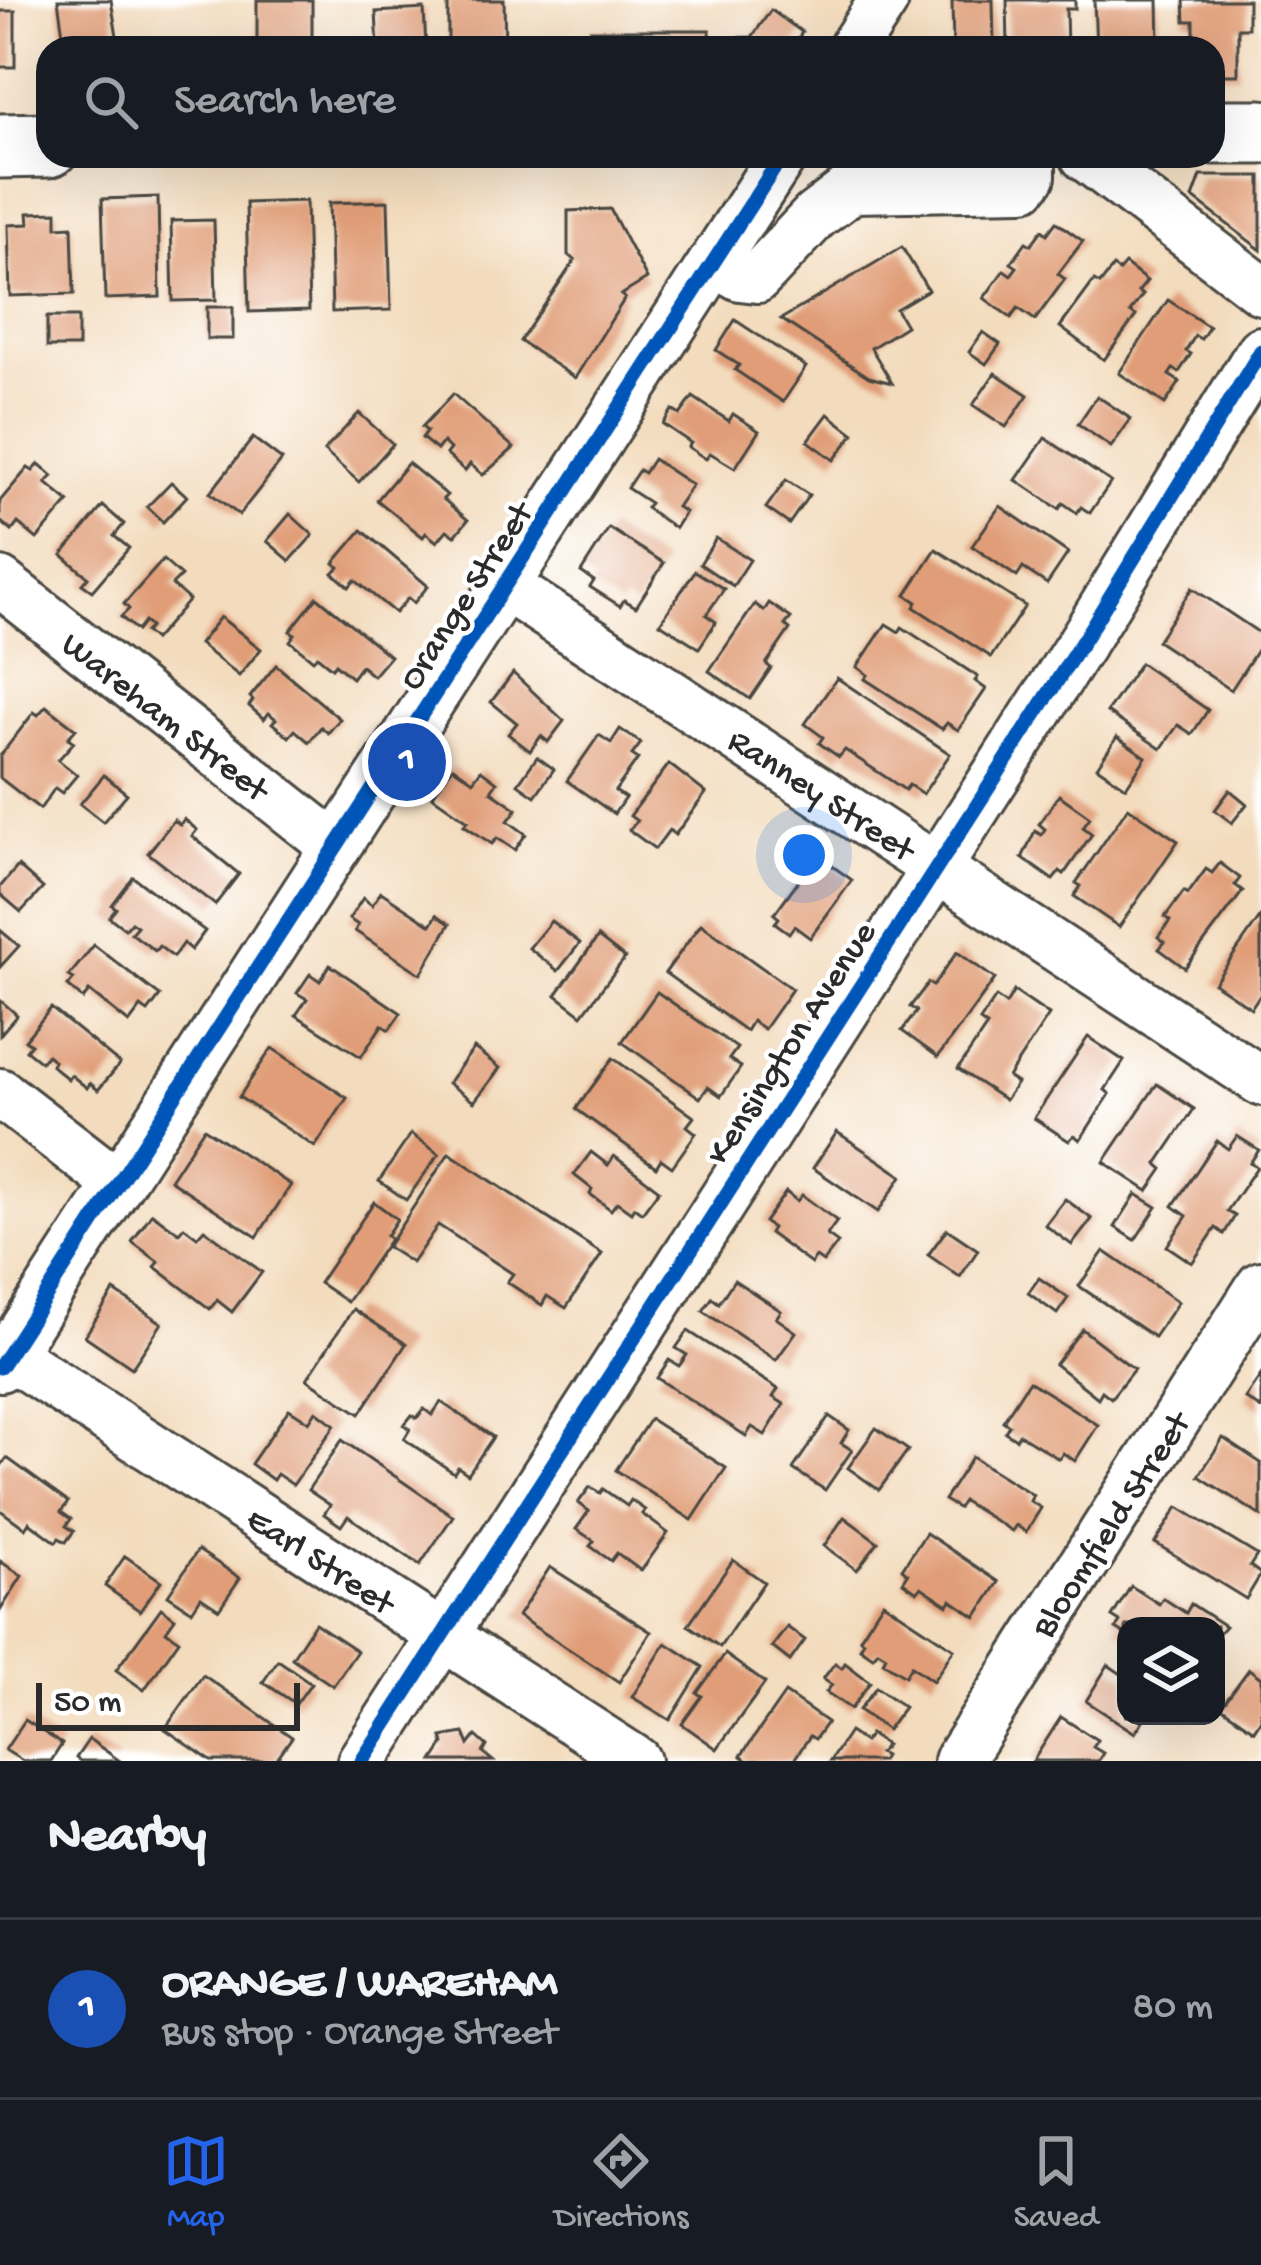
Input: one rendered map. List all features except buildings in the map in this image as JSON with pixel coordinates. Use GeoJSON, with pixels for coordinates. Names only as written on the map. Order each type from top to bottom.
{"type":"FeatureCollection","features":[{"type":"Feature","properties":{"kind":"main road"},"geometry":{"type":"LineString","coordinates":[[1225,132],[1261,132]]}},
{"type":"Feature","properties":{"kind":"main road"},"geometry":{"type":"LineString","coordinates":[[0,146],[36,145]]}},
{"type":"Feature","properties":{"kind":"street"},"geometry":{"type":"LineString","coordinates":[[861,36],[884,0]]}},
{"type":"Feature","properties":{"kind":"street"},"geometry":{"type":"LineString","coordinates":[[714,261],[740,276],[757,278],[851,172],[1024,185],[1031,168]]}},
{"type":"Feature","properties":{"kind":"street"},"geometry":{"type":"LineString","coordinates":[[1101,168],[1261,290]]}},
{"type":"Feature","properties":{"kind":"street"},"geometry":{"type":"LineString","coordinates":[[770,175],[806,227]]}},
{"type":"Feature","properties":{"kind":"street","name":"Orange Street"},"geometry":{"type":"LineString","coordinates":[[4,1361],[770,175]]}},
{"type":"Feature","properties":{"kind":"street","name":"Kensington Avenue"},"geometry":{"type":"LineString","coordinates":[[362,1761],[1086,636],[1261,351]]}},
{"type":"Feature","properties":{"kind":"street","name":"Wareham Street"},"geometry":{"type":"LineString","coordinates":[[0,582],[335,846]]}},
{"type":"Feature","properties":{"kind":"street","name":"Ranney Street"},"geometry":{"type":"LineString","coordinates":[[504,585],[1261,1081]]}},
{"type":"Feature","properties":{"kind":"street"},"geometry":{"type":"LineString","coordinates":[[0,1093],[118,1184]]}},
{"type":"Feature","properties":{"kind":"street","name":"Bloomfield Street"},"geometry":{"type":"LineString","coordinates":[[958,1761],[1261,1286]]}},
{"type":"Feature","properties":{"kind":"street","name":"Earl Street"},"geometry":{"type":"LineString","coordinates":[[4,1361],[635,1761]]}},
{"type":"Feature","properties":{"kind":"cycle path"},"geometry":{"type":"LineString","coordinates":[[0,1367],[774,168]]}},
{"type":"Feature","properties":{"kind":"cycle path"},"geometry":{"type":"LineString","coordinates":[[362,1761],[1086,636],[1261,351]]}},
{"type":"Feature","properties":{"kind":"place","name":"ORANGE / WAREHAM"},"geometry":{"type":"Point","coordinates":[407,762]}}]}
